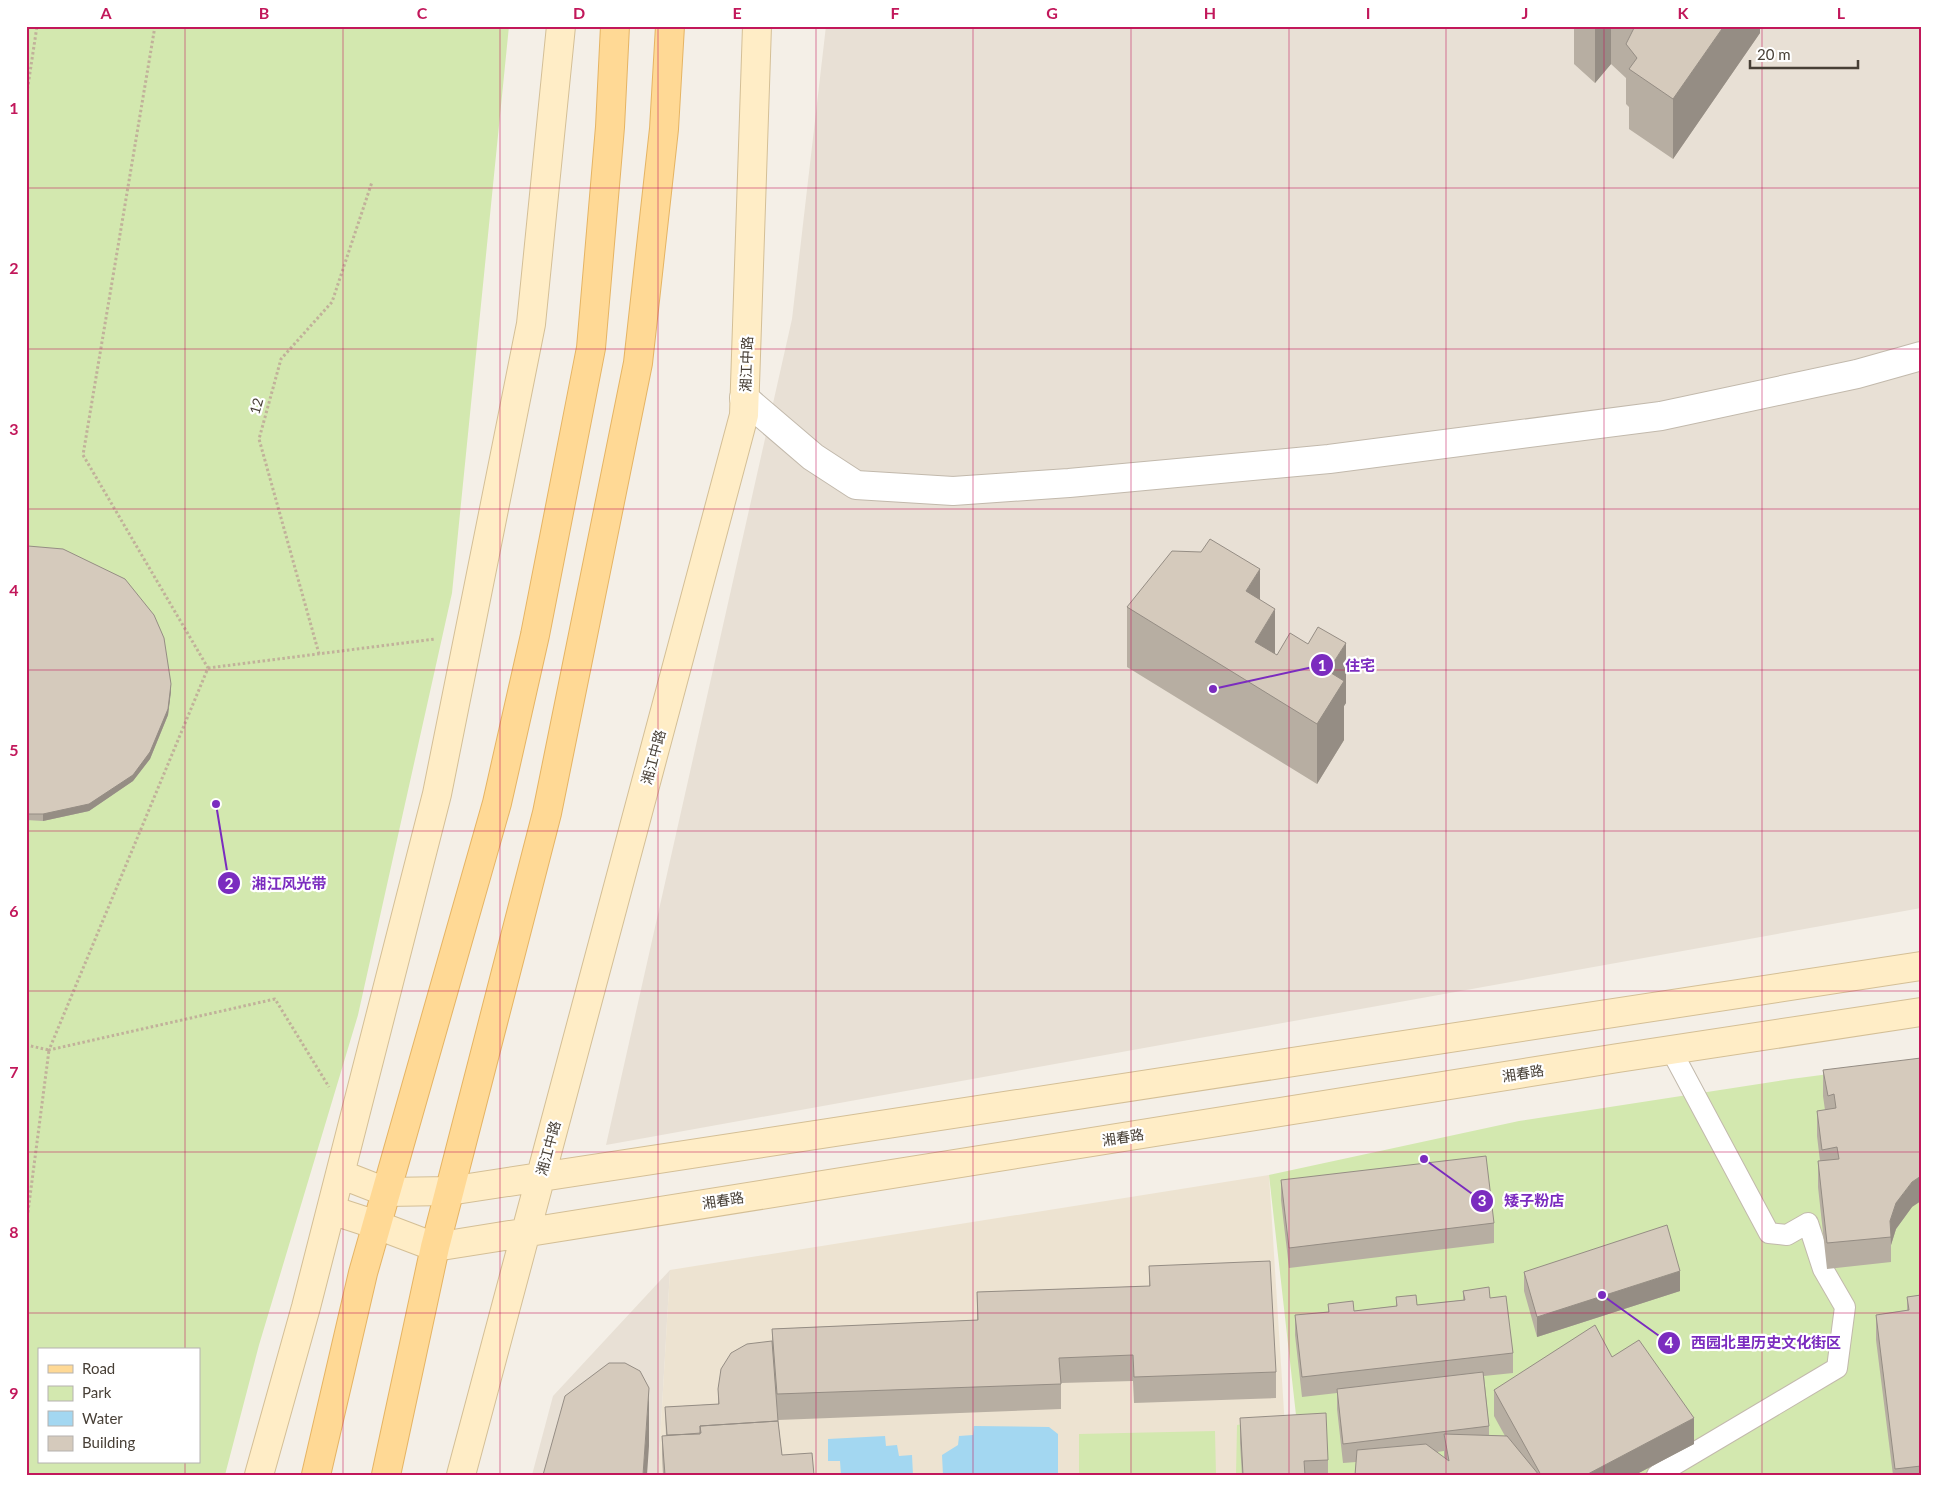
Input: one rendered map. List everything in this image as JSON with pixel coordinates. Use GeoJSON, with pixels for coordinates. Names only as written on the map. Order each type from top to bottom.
{"type":"FeatureCollection","features":[{"type":"Feature","properties":{"kind":"main road"},"geometry":{"type":"LineString","coordinates":[[316,1475],[363,1273],[497,803],[535,635],[592,338],[610,126],[615,26]]}},
{"type":"Feature","properties":{"kind":"main road"},"geometry":{"type":"LineString","coordinates":[[386,1475],[435,1247],[548,813],[638,364],[664,129],[670,26]]}},
{"type":"Feature","properties":{"kind":"street"},"geometry":{"type":"LineString","coordinates":[[259,1475],[306,1307],[437,794],[531,324],[561,26]]}},
{"type":"Feature","properties":{"kind":"street","name":"湘江中路"},"geometry":{"type":"LineString","coordinates":[[461,1475],[744,415],[757,26]]}},
{"type":"Feature","properties":{"kind":"street"},"geometry":{"type":"LineString","coordinates":[[744,398],[813,457],[856,485],[953,491],[1069,483],[1329,460],[1661,416],[1857,374],[1921,356]]}},
{"type":"Feature","properties":{"kind":"street"},"geometry":{"type":"LineString","coordinates":[[340,1174],[386,1192],[450,1191],[1921,966]]}},
{"type":"Feature","properties":{"kind":"street","name":"湘春路"},"geometry":{"type":"LineString","coordinates":[[435,1247],[1671,1050],[1921,1012]]}},
{"type":"Feature","properties":{"kind":"street"},"geometry":{"type":"LineString","coordinates":[[331,1210],[435,1247]]}},
{"type":"Feature","properties":{"kind":"lane"},"geometry":{"type":"LineString","coordinates":[[1657,1475],[1837,1368],[1845,1307],[1823,1270],[1808,1223],[1787,1235],[1770,1233],[1671,1050]]}},
{"type":"Feature","properties":{"kind":"path"},"geometry":{"type":"LineString","coordinates":[[26,99],[37,26]]}},
{"type":"Feature","properties":{"kind":"path"},"geometry":{"type":"LineString","coordinates":[[155,26],[83,455],[208,668]]}},
{"type":"Feature","properties":{"kind":"path","name":"12"},"geometry":{"type":"LineString","coordinates":[[319,654],[259,439],[281,359],[332,302],[372,182]]}},
{"type":"Feature","properties":{"kind":"path"},"geometry":{"type":"LineString","coordinates":[[208,668],[469,634]]}},
{"type":"Feature","properties":{"kind":"path"},"geometry":{"type":"LineString","coordinates":[[26,1227],[49,1050],[208,668]]}},
{"type":"Feature","properties":{"kind":"path"},"geometry":{"type":"LineString","coordinates":[[26,1045],[49,1050],[275,999],[352,1126]]}},
{"type":"Feature","properties":{"kind":"shaded area"},"geometry":{"type":"Polygon","coordinates":[[[826,26],[1921,26],[1921,908],[606,1145],[792,319],[826,26]]]}},
{"type":"Feature","properties":{"kind":"shaded area"},"geometry":{"type":"Polygon","coordinates":[[[1269,1175],[1288,1475],[658,1475],[670,1270],[1269,1175]]]}},
{"type":"Feature","properties":{"kind":"shaded area"},"geometry":{"type":"Polygon","coordinates":[[[670,1270],[658,1475],[532,1475],[553,1396],[670,1270]]]}},
{"type":"Feature","properties":{"kind":"green space"},"geometry":{"type":"Polygon","coordinates":[[[26,26],[509,26],[452,593],[358,1015],[259,1345],[225,1475],[26,1475],[26,26]]]}},
{"type":"Feature","properties":{"kind":"green space"},"geometry":{"type":"Polygon","coordinates":[[[1921,1062],[1921,1475],[1236,1475],[1237,1425],[1296,1415],[1269,1175],[1519,1121],[1791,1079],[1921,1062]]]}},
{"type":"Feature","properties":{"kind":"green space"},"geometry":{"type":"Polygon","coordinates":[[[1215,1431],[1216,1475],[1079,1475],[1079,1434],[1215,1431]]]}},
{"type":"Feature","properties":{"kind":"water"},"geometry":{"type":"Polygon","coordinates":[[[974,1426],[1049,1427],[1058,1434],[1058,1475],[943,1475],[942,1455],[958,1445],[959,1436],[973,1435],[974,1426]]]}},
{"type":"Feature","properties":{"kind":"water"},"geometry":{"type":"Polygon","coordinates":[[[885,1436],[886,1446],[897,1445],[899,1456],[912,1455],[913,1475],[841,1475],[840,1461],[828,1461],[828,1439],[885,1436]]]}},
{"type":"Feature","properties":{"kind":"building"},"geometry":{"type":"Polygon","coordinates":[[[1635,26],[1724,26],[1673,99],[1629,69],[1637,58],[1626,44],[1635,26]]]}},
{"type":"Feature","properties":{"kind":"building"},"geometry":{"type":"Polygon","coordinates":[[[1210,539],[1260,569],[1246,591],[1275,609],[1255,642],[1277,655],[1290,633],[1308,644],[1318,627],[1346,643],[1328,671],[1344,681],[1317,724],[1127,607],[1172,551],[1201,552],[1210,539]]]}},
{"type":"Feature","properties":{"kind":"building"},"geometry":{"type":"Polygon","coordinates":[[[26,547],[63,549],[125,579],[154,615],[164,638],[171,684],[168,709],[150,752],[133,775],[89,804],[43,814],[26,814],[26,547]]]}},
{"type":"Feature","properties":{"kind":"building"},"geometry":{"type":"Polygon","coordinates":[[[1921,1058],[1921,1176],[1912,1182],[1896,1203],[1890,1221],[1891,1237],[1827,1243],[1818,1161],[1839,1159],[1837,1147],[1822,1150],[1817,1111],[1836,1108],[1834,1094],[1828,1096],[1823,1070],[1921,1058]]]}},
{"type":"Feature","properties":{"kind":"building"},"geometry":{"type":"Polygon","coordinates":[[[1486,1156],[1494,1223],[1289,1248],[1281,1180],[1486,1156]]]}},
{"type":"Feature","properties":{"kind":"building"},"geometry":{"type":"Polygon","coordinates":[[[1667,1225],[1680,1271],[1537,1317],[1524,1272],[1667,1225]]]}},
{"type":"Feature","properties":{"kind":"building"},"geometry":{"type":"Polygon","coordinates":[[[1270,1261],[1276,1372],[1134,1377],[1133,1355],[1059,1358],[1061,1384],[777,1394],[772,1329],[978,1320],[977,1292],[1150,1286],[1149,1266],[1270,1261]]]}},
{"type":"Feature","properties":{"kind":"building"},"geometry":{"type":"Polygon","coordinates":[[[1489,1287],[1490,1298],[1506,1296],[1513,1353],[1302,1377],[1295,1315],[1329,1312],[1328,1304],[1353,1301],[1354,1311],[1397,1306],[1396,1297],[1416,1295],[1417,1305],[1465,1300],[1463,1291],[1489,1287]]]}},
{"type":"Feature","properties":{"kind":"building"},"geometry":{"type":"Polygon","coordinates":[[[1921,1295],[1921,1466],[1895,1469],[1876,1315],[1909,1310],[1907,1297],[1921,1295]]]}},
{"type":"Feature","properties":{"kind":"building"},"geometry":{"type":"Polygon","coordinates":[[[1595,1325],[1612,1357],[1639,1340],[1694,1418],[1586,1475],[1541,1475],[1494,1390],[1595,1325]]]}},
{"type":"Feature","properties":{"kind":"building"},"geometry":{"type":"Polygon","coordinates":[[[772,1341],[778,1421],[700,1426],[700,1434],[667,1435],[665,1407],[719,1404],[718,1389],[721,1369],[731,1353],[747,1344],[772,1341]]]}},
{"type":"Feature","properties":{"kind":"building"},"geometry":{"type":"Polygon","coordinates":[[[609,1363],[625,1363],[640,1371],[649,1388],[643,1475],[543,1475],[565,1396],[609,1363]]]}},
{"type":"Feature","properties":{"kind":"building"},"geometry":{"type":"Polygon","coordinates":[[[1483,1372],[1489,1426],[1343,1444],[1337,1389],[1483,1372]]]}},
{"type":"Feature","properties":{"kind":"building"},"geometry":{"type":"Polygon","coordinates":[[[1326,1413],[1328,1460],[1304,1461],[1305,1475],[1243,1475],[1240,1418],[1326,1413]]]}},
{"type":"Feature","properties":{"kind":"building"},"geometry":{"type":"Polygon","coordinates":[[[778,1421],[782,1455],[812,1453],[814,1475],[665,1475],[662,1436],[701,1433],[700,1426],[778,1421]]]}},
{"type":"Feature","properties":{"kind":"building"},"geometry":{"type":"Polygon","coordinates":[[[1444,1434],[1507,1436],[1539,1475],[1355,1475],[1357,1450],[1426,1444],[1449,1461],[1444,1434]]]}},
{"type":"Feature","properties":{"kind":"place","name":"住宅"},"geometry":{"type":"Point","coordinates":[1213,689]}},
{"type":"Feature","properties":{"kind":"place","name":"湘江风光带"},"geometry":{"type":"Point","coordinates":[216,804]}},
{"type":"Feature","properties":{"kind":"place","name":"矮子粉店"},"geometry":{"type":"Point","coordinates":[1424,1159]}},
{"type":"Feature","properties":{"kind":"place","name":"西园北里历史文化街区"},"geometry":{"type":"Point","coordinates":[1602,1295]}}]}
